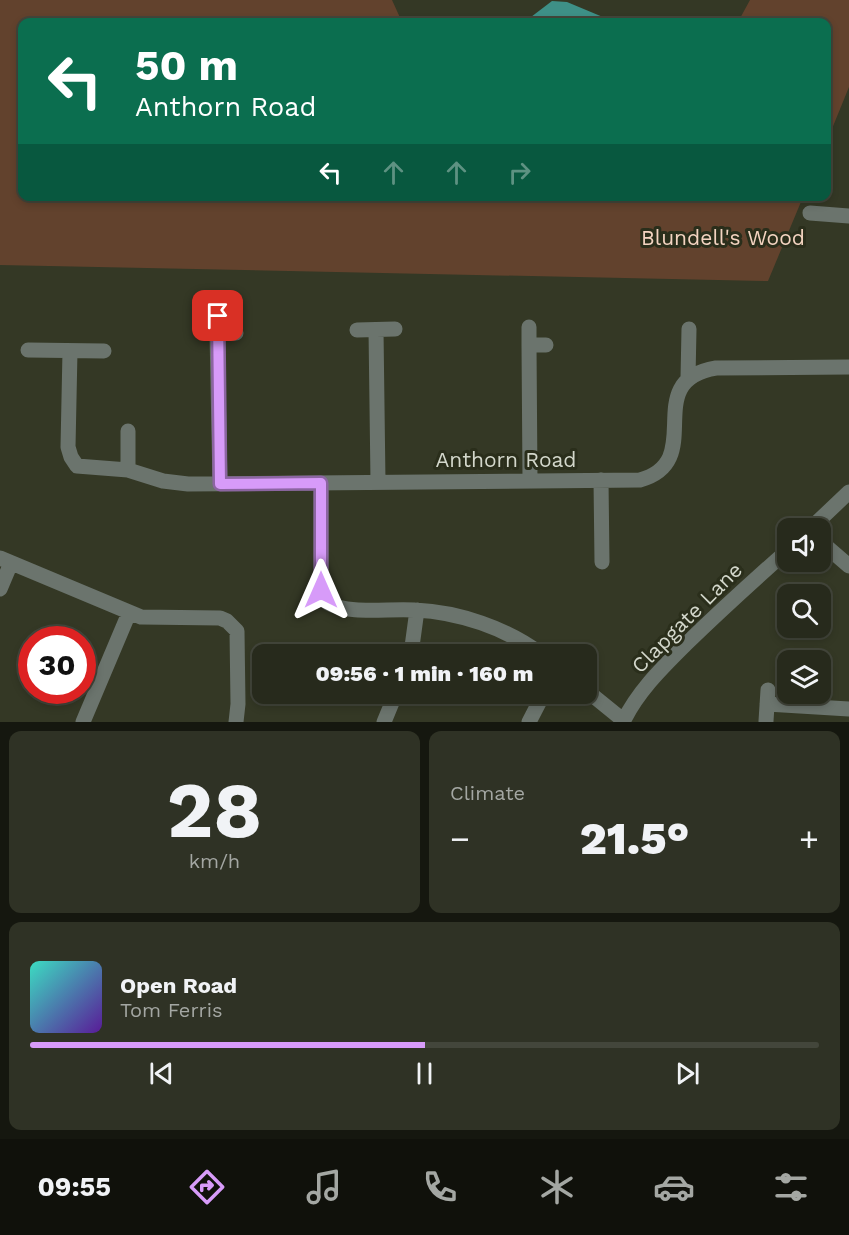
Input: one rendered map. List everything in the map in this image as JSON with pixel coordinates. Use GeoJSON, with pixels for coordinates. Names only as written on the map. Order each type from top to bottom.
{"type":"FeatureCollection","features":[{"type":"Feature","properties":{"kind":"street"},"geometry":{"type":"LineString","coordinates":[[818,208],[849,216]]}},
{"type":"Feature","properties":{"kind":"street"},"geometry":{"type":"LineString","coordinates":[[218,316],[220,484]]}},
{"type":"Feature","properties":{"kind":"street"},"geometry":{"type":"LineString","coordinates":[[528,327],[530,480]]}},
{"type":"Feature","properties":{"kind":"street"},"geometry":{"type":"LineString","coordinates":[[688,378],[689,328]]}},
{"type":"Feature","properties":{"kind":"street"},"geometry":{"type":"LineString","coordinates":[[357,330],[395,329]]}},
{"type":"Feature","properties":{"kind":"street"},"geometry":{"type":"LineString","coordinates":[[376,330],[378,482]]}},
{"type":"Feature","properties":{"kind":"street"},"geometry":{"type":"LineString","coordinates":[[217,333],[236,333]]}},
{"type":"Feature","properties":{"kind":"street"},"geometry":{"type":"LineString","coordinates":[[529,345],[546,345]]}},
{"type":"Feature","properties":{"kind":"street"},"geometry":{"type":"LineString","coordinates":[[28,350],[104,351]]}},
{"type":"Feature","properties":{"kind":"street","name":"Anthorn Road"},"geometry":{"type":"LineString","coordinates":[[70,351],[68,447],[70,458],[77,466],[128,470],[164,481],[188,484],[640,480],[652,476],[663,468],[675,446],[675,403],[688,378]]}},
{"type":"Feature","properties":{"kind":"street"},"geometry":{"type":"LineString","coordinates":[[688,378],[700,371],[716,368],[849,367]]}},
{"type":"Feature","properties":{"kind":"street"},"geometry":{"type":"LineString","coordinates":[[128,431],[128,470]]}},
{"type":"Feature","properties":{"kind":"street"},"geometry":{"type":"LineString","coordinates":[[601,480],[594,545],[602,562]]}},
{"type":"Feature","properties":{"kind":"street"},"geometry":{"type":"LineString","coordinates":[[321,483],[321,590],[327,603],[341,608],[444,613],[484,624],[525,644]]}},
{"type":"Feature","properties":{"kind":"street"},"geometry":{"type":"LineString","coordinates":[[822,518],[849,492]]}},
{"type":"Feature","properties":{"kind":"street"},"geometry":{"type":"LineString","coordinates":[[831,550],[849,566]]}},
{"type":"Feature","properties":{"kind":"street","name":"Clapgate Lane"},"geometry":{"type":"LineString","coordinates":[[623,721],[639,696],[661,669],[721,610],[777,560]]}},
{"type":"Feature","properties":{"kind":"street"},"geometry":{"type":"LineString","coordinates":[[0,589],[5,561],[129,614],[155,619],[220,618],[233,625],[237,631],[238,704],[236,722]]}},
{"type":"Feature","properties":{"kind":"street"},"geometry":{"type":"LineString","coordinates":[[412,644],[417,610]]}},
{"type":"Feature","properties":{"kind":"street"},"geometry":{"type":"LineString","coordinates":[[83,722],[129,614]]}},
{"type":"Feature","properties":{"kind":"street"},"geometry":{"type":"LineString","coordinates":[[766,721],[768,697],[849,709]]}},
{"type":"Feature","properties":{"kind":"street"},"geometry":{"type":"LineString","coordinates":[[597,699],[623,721]]}},
{"type":"Feature","properties":{"kind":"street"},"geometry":{"type":"LineString","coordinates":[[384,722],[391,704]]}},
{"type":"Feature","properties":{"kind":"street"},"geometry":{"type":"LineString","coordinates":[[529,722],[538,704]]}},
{"type":"Feature","properties":{"kind":"green space","name":"Blundell's Wood"},"geometry":{"type":"Polygon","coordinates":[[[0,0],[392,0],[400,18],[18,18],[18,201],[801,201],[768,281],[0,265],[0,0]]]}},
{"type":"Feature","properties":{"kind":"green space"},"geometry":{"type":"Polygon","coordinates":[[[750,0],[849,0],[849,87],[831,131],[831,18],[740,18],[750,0]]]}},
{"type":"Feature","properties":{"kind":"water"},"geometry":{"type":"Polygon","coordinates":[[[552,1],[567,2],[605,18],[531,18],[552,1]]]}},
{"type":"Feature","properties":{"kind":"route"},"geometry":{"type":"LineString","coordinates":[[218,316],[220,484],[321,483],[321,590]]}}]}
